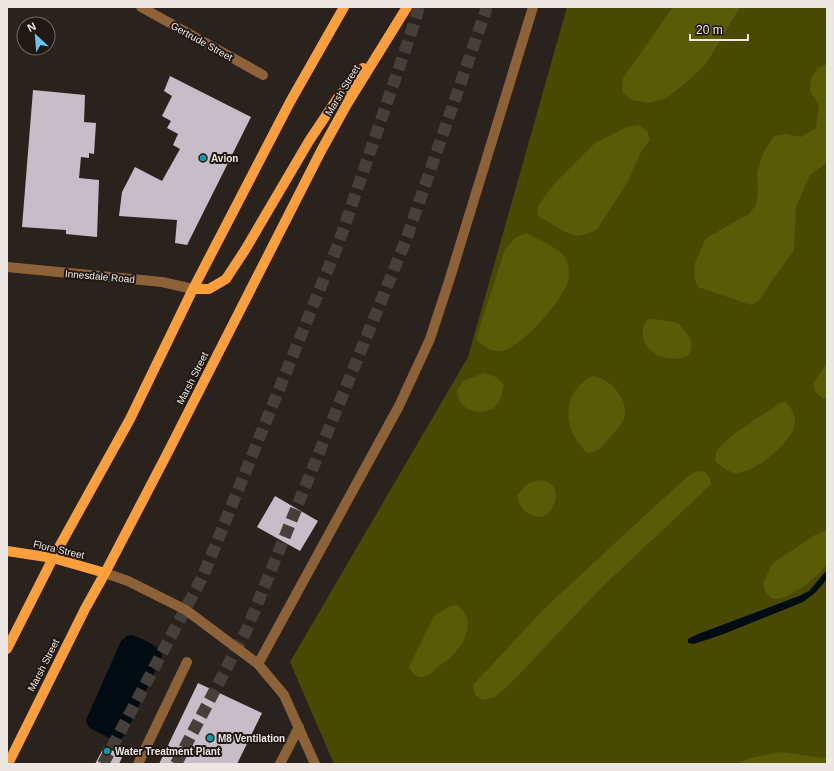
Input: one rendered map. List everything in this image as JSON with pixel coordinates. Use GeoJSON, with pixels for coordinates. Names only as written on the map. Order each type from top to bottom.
{"type":"FeatureCollection","features":[{"type":"Feature","properties":{"kind":"main road"},"geometry":{"type":"LineString","coordinates":[[7,649],[53,558],[130,419],[193,289],[290,102],[344,7]]}},
{"type":"Feature","properties":{"kind":"main road","name":"Marsh Street"},"geometry":{"type":"LineString","coordinates":[[8,764],[85,609],[105,573],[321,151],[347,104],[407,7]]}},
{"type":"Feature","properties":{"kind":"main road"},"geometry":{"type":"LineString","coordinates":[[193,289],[209,289],[226,279],[245,250],[305,147],[337,99],[383,44]]}},
{"type":"Feature","properties":{"kind":"main road","name":"Flora Street"},"geometry":{"type":"LineString","coordinates":[[7,551],[53,558],[105,573]]}},
{"type":"Feature","properties":{"kind":"street","name":"Gertrude Street"},"geometry":{"type":"LineString","coordinates":[[141,7],[264,76]]}},
{"type":"Feature","properties":{"kind":"street"},"geometry":{"type":"LineString","coordinates":[[258,664],[399,406],[430,339],[534,7]]}},
{"type":"Feature","properties":{"kind":"street","name":"Innesdale Road"},"geometry":{"type":"LineString","coordinates":[[7,267],[162,282],[193,289]]}},
{"type":"Feature","properties":{"kind":"street"},"geometry":{"type":"LineString","coordinates":[[105,573],[128,581],[186,610],[258,664],[284,695],[315,764]]}},
{"type":"Feature","properties":{"kind":"street"},"geometry":{"type":"LineString","coordinates":[[138,764],[187,662]]}},
{"type":"Feature","properties":{"kind":"street"},"geometry":{"type":"LineString","coordinates":[[280,764],[299,727]]}},
{"type":"Feature","properties":{"kind":"shaded area"},"geometry":{"type":"Polygon","coordinates":[[[567,7],[827,7],[827,764],[334,764],[290,662],[468,357],[567,7]]]}},
{"type":"Feature","properties":{"kind":"shaded area"},"geometry":{"type":"Polygon","coordinates":[[[673,7],[740,7],[706,64],[687,82],[666,98],[649,103],[632,100],[622,92],[623,78],[673,7]]]}},
{"type":"Feature","properties":{"kind":"shaded area"},"geometry":{"type":"Polygon","coordinates":[[[827,64],[827,161],[810,175],[796,207],[794,250],[770,283],[760,300],[751,305],[698,287],[694,277],[695,263],[706,238],[749,214],[756,205],[758,192],[757,173],[763,153],[774,136],[786,134],[801,137],[816,128],[819,105],[810,91],[811,78],[818,68],[827,64]]]}},
{"type":"Feature","properties":{"kind":"shaded area"},"geometry":{"type":"Polygon","coordinates":[[[640,125],[647,131],[650,140],[642,150],[627,183],[598,228],[587,234],[576,236],[560,229],[537,215],[538,206],[553,185],[595,143],[627,127],[640,125]]]}},
{"type":"Feature","properties":{"kind":"shaded area"},"geometry":{"type":"Polygon","coordinates":[[[526,233],[552,246],[565,257],[569,269],[568,281],[558,300],[531,332],[511,347],[502,351],[495,351],[477,341],[477,335],[505,250],[515,238],[526,233]]]}},
{"type":"Feature","properties":{"kind":"shaded area"},"geometry":{"type":"Polygon","coordinates":[[[648,319],[669,321],[680,325],[688,335],[691,342],[692,346],[690,353],[685,358],[668,358],[652,352],[646,343],[643,333],[643,328],[648,319]]]}},
{"type":"Feature","properties":{"kind":"shaded area"},"geometry":{"type":"Polygon","coordinates":[[[827,363],[827,398],[823,398],[816,393],[813,384],[827,363]]]}},
{"type":"Feature","properties":{"kind":"shaded area"},"geometry":{"type":"Polygon","coordinates":[[[483,373],[495,377],[504,385],[500,398],[493,408],[485,412],[476,412],[468,409],[460,402],[456,392],[462,382],[483,373]]]}},
{"type":"Feature","properties":{"kind":"shaded area"},"geometry":{"type":"Polygon","coordinates":[[[593,376],[607,382],[618,392],[625,406],[625,414],[621,424],[603,445],[596,451],[587,453],[578,443],[570,427],[568,410],[573,394],[578,387],[593,376]]]}},
{"type":"Feature","properties":{"kind":"shaded area"},"geometry":{"type":"Polygon","coordinates":[[[786,402],[794,415],[795,424],[787,440],[771,456],[762,463],[744,472],[736,473],[724,468],[715,460],[717,450],[735,433],[780,403],[786,402]]]}},
{"type":"Feature","properties":{"kind":"shaded area"},"geometry":{"type":"Polygon","coordinates":[[[697,471],[705,472],[710,478],[711,484],[600,589],[506,688],[493,698],[483,700],[475,695],[473,685],[544,609],[686,478],[697,471]]]}},
{"type":"Feature","properties":{"kind":"shaded area"},"geometry":{"type":"Polygon","coordinates":[[[542,480],[550,483],[556,494],[553,507],[549,513],[537,517],[524,511],[517,496],[527,485],[542,480]]]}},
{"type":"Feature","properties":{"kind":"shaded area"},"geometry":{"type":"Polygon","coordinates":[[[827,530],[827,564],[819,574],[804,586],[789,595],[778,599],[771,598],[765,591],[763,583],[773,563],[815,535],[827,530]]]}},
{"type":"Feature","properties":{"kind":"shaded area"},"geometry":{"type":"Polygon","coordinates":[[[827,570],[827,579],[816,592],[803,602],[721,635],[694,644],[688,643],[688,639],[698,634],[809,591],[827,570]]]}},
{"type":"Feature","properties":{"kind":"shaded area"},"geometry":{"type":"Polygon","coordinates":[[[456,605],[466,615],[468,621],[468,628],[463,641],[453,655],[429,674],[423,677],[416,676],[409,667],[434,616],[448,607],[456,605]]]}},
{"type":"Feature","properties":{"kind":"shaded area"},"geometry":{"type":"Polygon","coordinates":[[[131,635],[154,646],[158,649],[162,656],[125,735],[119,740],[113,740],[90,728],[86,720],[121,641],[127,636],[131,635]]]}},
{"type":"Feature","properties":{"kind":"shaded area"},"geometry":{"type":"Polygon","coordinates":[[[781,752],[824,758],[827,757],[827,764],[737,764],[751,758],[781,752]]]}},
{"type":"Feature","properties":{"kind":"building","name":"Avion"},"geometry":{"type":"Polygon","coordinates":[[[170,76],[251,117],[187,245],[175,243],[177,220],[119,216],[122,192],[135,167],[162,181],[180,149],[173,145],[178,134],[167,128],[171,121],[162,116],[172,96],[164,91],[170,76]]]}},
{"type":"Feature","properties":{"kind":"building"},"geometry":{"type":"Polygon","coordinates":[[[33,90],[85,95],[84,122],[96,123],[94,154],[89,153],[89,158],[81,157],[79,178],[99,180],[97,237],[66,234],[66,230],[22,227],[33,90]]]}},
{"type":"Feature","properties":{"kind":"building"},"geometry":{"type":"Polygon","coordinates":[[[275,496],[318,521],[300,551],[257,527],[275,496]]]}},
{"type":"Feature","properties":{"kind":"building","name":"M8 Ventilation"},"geometry":{"type":"Polygon","coordinates":[[[198,683],[262,713],[237,764],[159,764],[198,683]]]}},
{"type":"Feature","properties":{"kind":"building","name":"Water Treatment Plant"},"geometry":{"type":"Polygon","coordinates":[[[104,747],[123,755],[119,764],[95,764],[104,747]]]}},
{"type":"Feature","properties":{"kind":"tunnel"},"geometry":{"type":"LineString","coordinates":[[103,764],[203,576],[339,242],[419,7]]}},
{"type":"Feature","properties":{"kind":"tunnel"},"geometry":{"type":"LineString","coordinates":[[176,764],[247,629],[406,240],[487,7]]}},
{"type":"Feature","properties":{"kind":"place","name":"Avion"},"geometry":{"type":"Point","coordinates":[203,158]}},
{"type":"Feature","properties":{"kind":"place","name":"M8 Ventilation"},"geometry":{"type":"Point","coordinates":[210,738]}},
{"type":"Feature","properties":{"kind":"place","name":"Water Treatment Plant"},"geometry":{"type":"Point","coordinates":[107,751]}}]}
